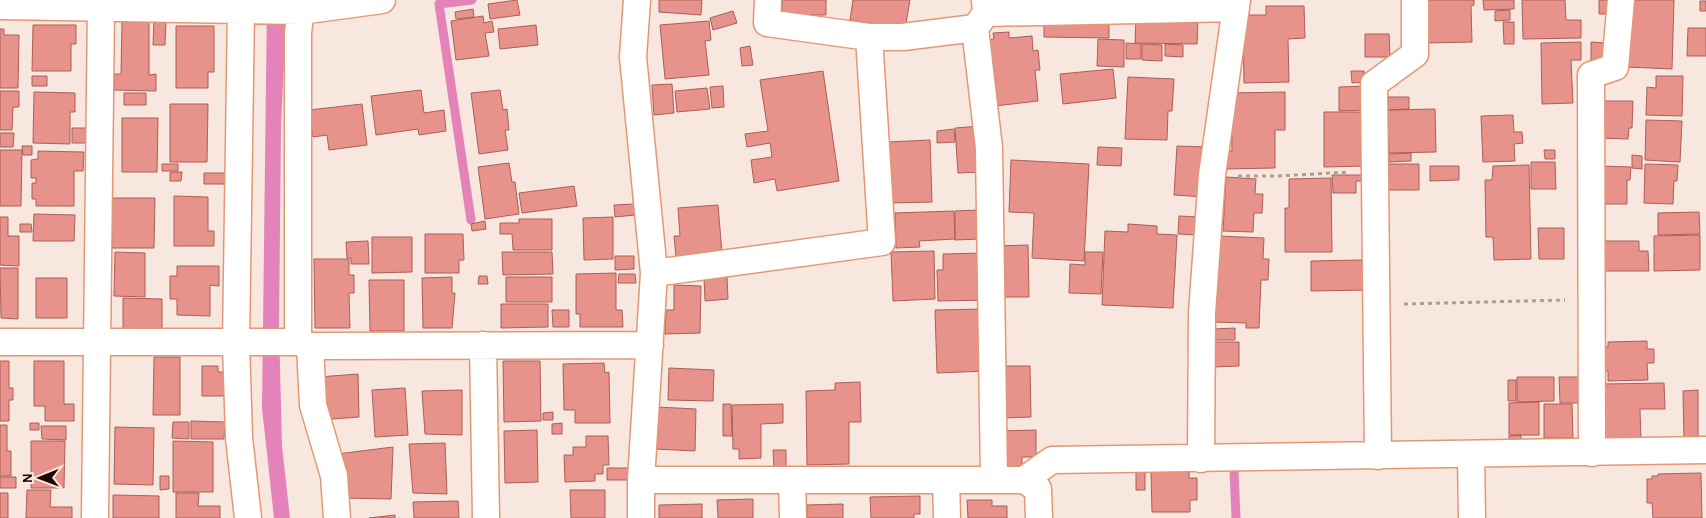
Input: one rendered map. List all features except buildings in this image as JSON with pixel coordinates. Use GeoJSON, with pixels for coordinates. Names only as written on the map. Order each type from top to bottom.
{"type":"FeatureCollection","features":[{"type":"Feature","properties":{"kind":"street"},"geometry":{"type":"LineString","coordinates":[[0,6],[298,7],[382,0]]}},
{"type":"Feature","properties":{"kind":"street"},"geometry":{"type":"LineString","coordinates":[[637,0],[633,57],[654,273],[641,480],[641,518]]}},
{"type":"Feature","properties":{"kind":"street"},"geometry":{"type":"LineString","coordinates":[[768,0],[767,22],[869,37],[903,37],[982,14],[1236,4],[1212,175],[1202,313],[1201,459]]}},
{"type":"Feature","properties":{"kind":"street"},"geometry":{"type":"LineString","coordinates":[[1378,456],[1374,84],[1415,54],[1415,0]]}},
{"type":"Feature","properties":{"kind":"street"},"geometry":{"type":"LineString","coordinates":[[1592,453],[1590,299],[1591,75],[1615,67],[1621,0]]}},
{"type":"Feature","properties":{"kind":"street"},"geometry":{"type":"LineString","coordinates":[[95,518],[102,7]]}},
{"type":"Feature","properties":{"kind":"street"},"geometry":{"type":"LineString","coordinates":[[254,7],[278,343],[313,405],[334,476],[337,518]]}},
{"type":"Feature","properties":{"kind":"street"},"geometry":{"type":"LineString","coordinates":[[248,518],[239,438],[278,343],[298,33],[298,7]]}},
{"type":"Feature","properties":{"kind":"street"},"geometry":{"type":"LineString","coordinates":[[982,14],[989,148],[994,480]]}},
{"type":"Feature","properties":{"kind":"street"},"geometry":{"type":"LineString","coordinates":[[654,273],[882,242],[869,37]]}},
{"type":"Feature","properties":{"kind":"street"},"geometry":{"type":"LineString","coordinates":[[0,342],[650,345]]}},
{"type":"Feature","properties":{"kind":"street"},"geometry":{"type":"LineString","coordinates":[[483,345],[486,518]]}},
{"type":"Feature","properties":{"kind":"street"},"geometry":{"type":"LineString","coordinates":[[1024,480],[1052,460],[1706,450]]}},
{"type":"Feature","properties":{"kind":"street"},"geometry":{"type":"LineString","coordinates":[[1471,455],[1472,518]]}},
{"type":"Feature","properties":{"kind":"street"},"geometry":{"type":"LineString","coordinates":[[641,480],[1024,480],[1038,489],[1038,518]]}},
{"type":"Feature","properties":{"kind":"street"},"geometry":{"type":"LineString","coordinates":[[792,480],[793,518]]}},
{"type":"Feature","properties":{"kind":"street"},"geometry":{"type":"LineString","coordinates":[[946,480],[947,518]]}},
{"type":"Feature","properties":{"kind":"path"},"geometry":{"type":"LineString","coordinates":[[1212,175],[1278,176],[1375,170]]}},
{"type":"Feature","properties":{"kind":"path"},"geometry":{"type":"LineString","coordinates":[[1376,305],[1590,299]]}},
{"type":"Feature","properties":{"kind":"shaded area"},"geometry":{"type":"Polygon","coordinates":[[[267,0],[286,20],[281,126],[279,327],[282,446],[290,518],[274,518],[262,408],[267,0]]]}},
{"type":"Feature","properties":{"kind":"waterway"},"geometry":{"type":"LineString","coordinates":[[471,220],[439,4],[472,0]]}},
{"type":"Feature","properties":{"kind":"waterway"},"geometry":{"type":"LineString","coordinates":[[1234,471],[1236,518]]}}]}
